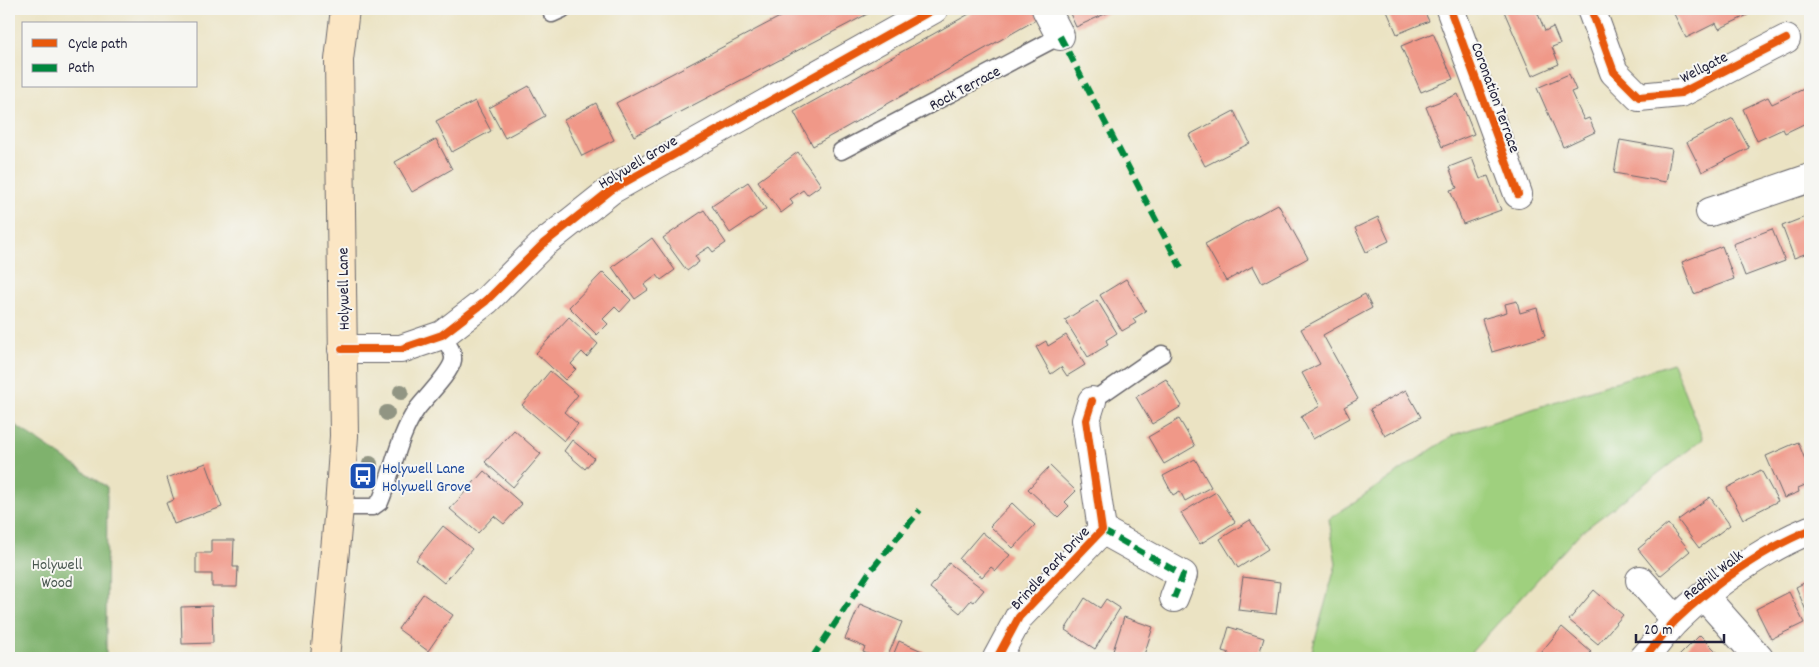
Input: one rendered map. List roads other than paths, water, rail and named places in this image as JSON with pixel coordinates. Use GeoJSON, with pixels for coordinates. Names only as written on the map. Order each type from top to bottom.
{"type":"FeatureCollection","features":[{"type":"Feature","properties":{"kind":"main road","name":"Holywell Lane"},"geometry":{"type":"LineString","coordinates":[[325,658],[344,436],[339,60],[345,9]]}},
{"type":"Feature","properties":{"kind":"street","name":"Holywell Grove"},"geometry":{"type":"LineString","coordinates":[[342,349],[401,349],[442,335],[486,301],[543,244],[611,190],[934,9]]}},
{"type":"Feature","properties":{"kind":"street","name":"Rock Terrace"},"geometry":{"type":"LineString","coordinates":[[1046,9],[1060,36]]}},
{"type":"Feature","properties":{"kind":"street","name":"Coronation Terrace"},"geometry":{"type":"LineString","coordinates":[[1450,9],[1518,194]]}},
{"type":"Feature","properties":{"kind":"street","name":"Wellgate"},"geometry":{"type":"LineString","coordinates":[[1591,9],[1614,72],[1639,96],[1681,93],[1786,39]]}},
{"type":"Feature","properties":{"kind":"street"},"geometry":{"type":"LineString","coordinates":[[1710,212],[1810,178]]}},
{"type":"Feature","properties":{"kind":"street","name":"Brindle Park Drive"},"geometry":{"type":"LineString","coordinates":[[1092,401],[1086,420],[1102,530]]}},
{"type":"Feature","properties":{"kind":"street","name":"Brindle Park Drive"},"geometry":{"type":"LineString","coordinates":[[1102,530],[1183,575],[1174,598]]}},
{"type":"Feature","properties":{"kind":"street","name":"Brindle Park Drive"},"geometry":{"type":"LineString","coordinates":[[997,658],[1019,617],[1102,530]]}},
{"type":"Feature","properties":{"kind":"street","name":"Redhill Walk"},"geometry":{"type":"LineString","coordinates":[[1644,658],[1676,620],[1704,596],[1746,564],[1791,538],[1810,530]]}},
{"type":"Feature","properties":{"kind":"street","name":"Redhill Walk"},"geometry":{"type":"LineString","coordinates":[[1640,580],[1676,620]]}},
{"type":"Feature","properties":{"kind":"street"},"geometry":{"type":"LineString","coordinates":[[1704,596],[1759,658]]}},
{"type":"Feature","properties":{"kind":"lane","name":"Rock Terrace"},"geometry":{"type":"LineString","coordinates":[[841,152],[1060,36]]}},
{"type":"Feature","properties":{"kind":"lane"},"geometry":{"type":"LineString","coordinates":[[339,507],[374,507],[380,502],[403,436],[416,411],[446,374],[453,360],[442,335]]}},
{"type":"Feature","properties":{"kind":"lane"},"geometry":{"type":"LineString","coordinates":[[1092,401],[1162,354]]}},
{"type":"Feature","properties":{"kind":"place","name":"Holywell Lane Holywell Grove"},"geometry":{"type":"Point","coordinates":[363,476]}},
{"type":"Feature","properties":{"kind":"park label","name":"Holywell Wood"},"geometry":{"type":"Point","coordinates":[57,572]}}]}
